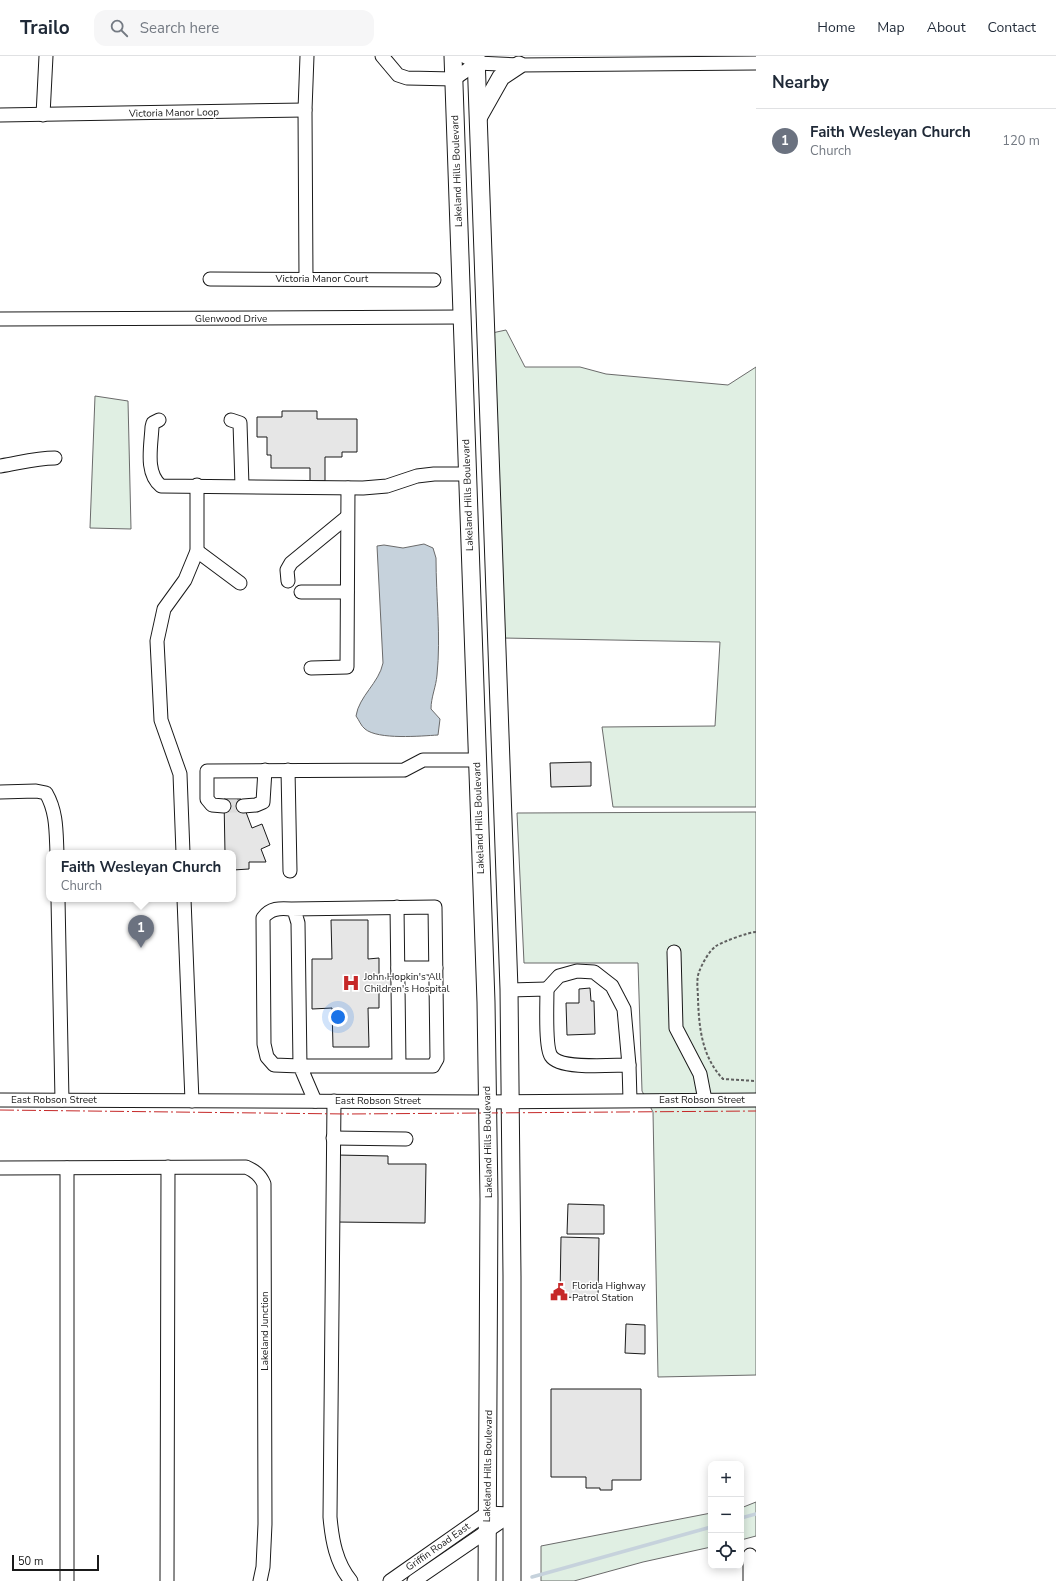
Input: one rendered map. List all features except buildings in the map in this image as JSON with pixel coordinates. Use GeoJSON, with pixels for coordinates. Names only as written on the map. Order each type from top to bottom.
{"type":"FeatureCollection","features":[{"type":"Feature","properties":{"kind":"main road","name":"Lakeland Hills Boulevard"},"geometry":{"type":"LineString","coordinates":[[453,56],[478,760],[488,1102],[487,1581]]}},
{"type":"Feature","properties":{"kind":"main road"},"geometry":{"type":"LineString","coordinates":[[472,58],[479,116],[509,990],[511,1102],[512,1581]]}},
{"type":"Feature","properties":{"kind":"main road"},"geometry":{"type":"LineString","coordinates":[[479,116],[501,78],[519,65]]}},
{"type":"Feature","properties":{"kind":"main road"},"geometry":{"type":"LineString","coordinates":[[468,474],[479,485],[483,505],[487,639],[498,674]]}},
{"type":"Feature","properties":{"kind":"street"},"geometry":{"type":"LineString","coordinates":[[43,115],[46,56]]}},
{"type":"Feature","properties":{"kind":"street"},"geometry":{"type":"LineString","coordinates":[[306,279],[305,110],[307,56]]}},
{"type":"Feature","properties":{"kind":"street"},"geometry":{"type":"LineString","coordinates":[[382,56],[393,70],[403,77],[454,79],[472,58],[519,65],[712,59],[756,63]]}},
{"type":"Feature","properties":{"kind":"street","name":"Victoria Manor Loop"},"geometry":{"type":"LineString","coordinates":[[0,115],[305,110]]}},
{"type":"Feature","properties":{"kind":"street","name":"Victoria Manor Court"},"geometry":{"type":"LineString","coordinates":[[210,279],[434,280]]}},
{"type":"Feature","properties":{"kind":"street","name":"Glenwood Drive"},"geometry":{"type":"LineString","coordinates":[[0,319],[462,317]]}},
{"type":"Feature","properties":{"kind":"street"},"geometry":{"type":"LineString","coordinates":[[159,420],[153,423],[152,427],[150,472],[154,481],[161,486],[197,485],[348,488],[387,486],[417,476],[434,474],[468,474]]}},
{"type":"Feature","properties":{"kind":"street"},"geometry":{"type":"LineString","coordinates":[[231,420],[240,423],[242,486]]}},
{"type":"Feature","properties":{"kind":"street"},"geometry":{"type":"LineString","coordinates":[[0,466],[36,458],[55,458]]}},
{"type":"Feature","properties":{"kind":"street"},"geometry":{"type":"LineString","coordinates":[[183,850],[180,774],[161,720],[158,641],[164,609],[184,580],[197,551],[197,485]]}},
{"type":"Feature","properties":{"kind":"street"},"geometry":{"type":"LineString","coordinates":[[311,668],[347,667],[348,488]]}},
{"type":"Feature","properties":{"kind":"street"},"geometry":{"type":"LineString","coordinates":[[288,581],[287,570],[291,563],[347,517]]}},
{"type":"Feature","properties":{"kind":"street"},"geometry":{"type":"LineString","coordinates":[[197,551],[240,583]]}},
{"type":"Feature","properties":{"kind":"street"},"geometry":{"type":"LineString","coordinates":[[301,592],[347,592]]}},
{"type":"Feature","properties":{"kind":"street"},"geometry":{"type":"LineString","coordinates":[[224,806],[212,805],[207,799],[207,771],[404,770],[423,760],[478,760]]}},
{"type":"Feature","properties":{"kind":"street"},"geometry":{"type":"LineString","coordinates":[[243,806],[256,805],[263,802],[265,770]]}},
{"type":"Feature","properties":{"kind":"street"},"geometry":{"type":"LineString","coordinates":[[288,770],[290,871]]}},
{"type":"Feature","properties":{"kind":"street"},"geometry":{"type":"LineString","coordinates":[[0,792],[36,791],[46,793],[56,817],[57,850]]}},
{"type":"Feature","properties":{"kind":"street"},"geometry":{"type":"LineString","coordinates":[[58,902],[62,1100]]}},
{"type":"Feature","properties":{"kind":"street"},"geometry":{"type":"LineString","coordinates":[[184,902],[192,1101]]}},
{"type":"Feature","properties":{"kind":"street"},"geometry":{"type":"LineString","coordinates":[[435,907],[436,1059],[433,1066],[274,1065],[266,1057],[264,1044],[263,918],[266,913],[272,910],[291,909],[397,908],[435,907]]}},
{"type":"Feature","properties":{"kind":"street"},"geometry":{"type":"LineString","coordinates":[[397,908],[399,1065]]}},
{"type":"Feature","properties":{"kind":"street"},"geometry":{"type":"LineString","coordinates":[[291,909],[295,913],[298,924],[300,1066],[315,1101]]}},
{"type":"Feature","properties":{"kind":"street"},"geometry":{"type":"LineString","coordinates":[[674,952],[676,1028],[700,1074],[705,1100]]}},
{"type":"Feature","properties":{"kind":"street"},"geometry":{"type":"LineString","coordinates":[[398,968],[436,968]]}},
{"type":"Feature","properties":{"kind":"street"},"geometry":{"type":"LineString","coordinates":[[629,1065],[568,1065],[556,1061],[551,1057],[548,1046],[547,989],[559,976],[577,971],[594,972],[612,986],[624,1009],[629,1065],[630,1100]]}},
{"type":"Feature","properties":{"kind":"street"},"geometry":{"type":"LineString","coordinates":[[509,990],[547,989]]}},
{"type":"Feature","properties":{"kind":"street","name":"East Robson Street"},"geometry":{"type":"LineString","coordinates":[[0,1100],[488,1102],[756,1100]]}},
{"type":"Feature","properties":{"kind":"street"},"geometry":{"type":"LineString","coordinates":[[334,1101],[330,1517],[334,1549],[343,1572],[351,1581]]}},
{"type":"Feature","properties":{"kind":"street"},"geometry":{"type":"LineString","coordinates":[[333,1138],[406,1139]]}},
{"type":"Feature","properties":{"kind":"street"},"geometry":{"type":"LineString","coordinates":[[167,1581],[168,1167]]}},
{"type":"Feature","properties":{"kind":"street","name":"Lakeland Junction"},"geometry":{"type":"LineString","coordinates":[[0,1168],[246,1167],[261,1177],[264,1184],[265,1524],[264,1567],[260,1581]]}},
{"type":"Feature","properties":{"kind":"street"},"geometry":{"type":"LineString","coordinates":[[66,1581],[67,1168]]}},
{"type":"Feature","properties":{"kind":"street"},"geometry":{"type":"LineString","coordinates":[[487,1513],[512,1514]]}},
{"type":"Feature","properties":{"kind":"street","name":"Griffin Road East"},"geometry":{"type":"LineString","coordinates":[[390,1581],[487,1513]]}},
{"type":"Feature","properties":{"kind":"street","name":"Griffin Road East"},"geometry":{"type":"LineString","coordinates":[[414,1581],[512,1514]]}},
{"type":"Feature","properties":{"kind":"street"},"geometry":{"type":"LineString","coordinates":[[749,1555],[750,1581]]}},
{"type":"Feature","properties":{"kind":"path"},"geometry":{"type":"LineString","coordinates":[[756,932],[744,933],[716,946],[699,971],[698,980],[701,1037],[715,1071],[723,1079],[756,1081]]}},
{"type":"Feature","properties":{"kind":"green space"},"geometry":{"type":"Polygon","coordinates":[[[506,330],[525,367],[580,367],[606,374],[728,385],[756,367],[756,807],[613,807],[602,727],[715,726],[720,642],[502,638],[492,333],[506,330]]]}},
{"type":"Feature","properties":{"kind":"green space"},"geometry":{"type":"Polygon","coordinates":[[[95,396],[128,401],[131,529],[90,528],[95,396]]]}},
{"type":"Feature","properties":{"kind":"green space"},"geometry":{"type":"Polygon","coordinates":[[[756,812],[756,1375],[658,1377],[653,1112],[642,1091],[638,963],[524,963],[517,813],[756,812]]]}},
{"type":"Feature","properties":{"kind":"green space"},"geometry":{"type":"Polygon","coordinates":[[[756,1502],[756,1536],[744,1539],[744,1533],[744,1507],[756,1502]]]}},
{"type":"Feature","properties":{"kind":"green space"},"geometry":{"type":"Polygon","coordinates":[[[708,1514],[708,1548],[643,1562],[574,1581],[541,1581],[541,1546],[708,1514]]]}},
{"type":"Feature","properties":{"kind":"shaded area"},"geometry":{"type":"Polygon","coordinates":[[[424,544],[433,548],[436,558],[438,660],[431,709],[440,719],[438,735],[380,735],[365,729],[356,716],[361,702],[378,677],[383,663],[377,546],[384,545],[403,548],[424,544]]]}},
{"type":"Feature","properties":{"kind":"waterway"},"geometry":{"type":"LineString","coordinates":[[744,1517],[756,1514]]}},
{"type":"Feature","properties":{"kind":"waterway"},"geometry":{"type":"LineString","coordinates":[[532,1577],[708,1528]]}},
{"type":"Feature","properties":{"kind":"tunnel"},"geometry":{"type":"LineString","coordinates":[[224,806],[243,806]]}},
{"type":"Feature","properties":{"kind":"power"},"geometry":{"type":"LineString","coordinates":[[0,1110],[347,1114],[756,1111]]}},
{"type":"Feature","properties":{"kind":"place","name":"Faith Wesleyan Church"},"geometry":{"type":"Point","coordinates":[141,948]}},
{"type":"Feature","properties":{"kind":"place","name":"John Hopkin's All Children's Hospital"},"geometry":{"type":"Point","coordinates":[351,983]}},
{"type":"Feature","properties":{"kind":"place","name":"Florida Highway Patrol Station"},"geometry":{"type":"Point","coordinates":[559,1292]}}]}
